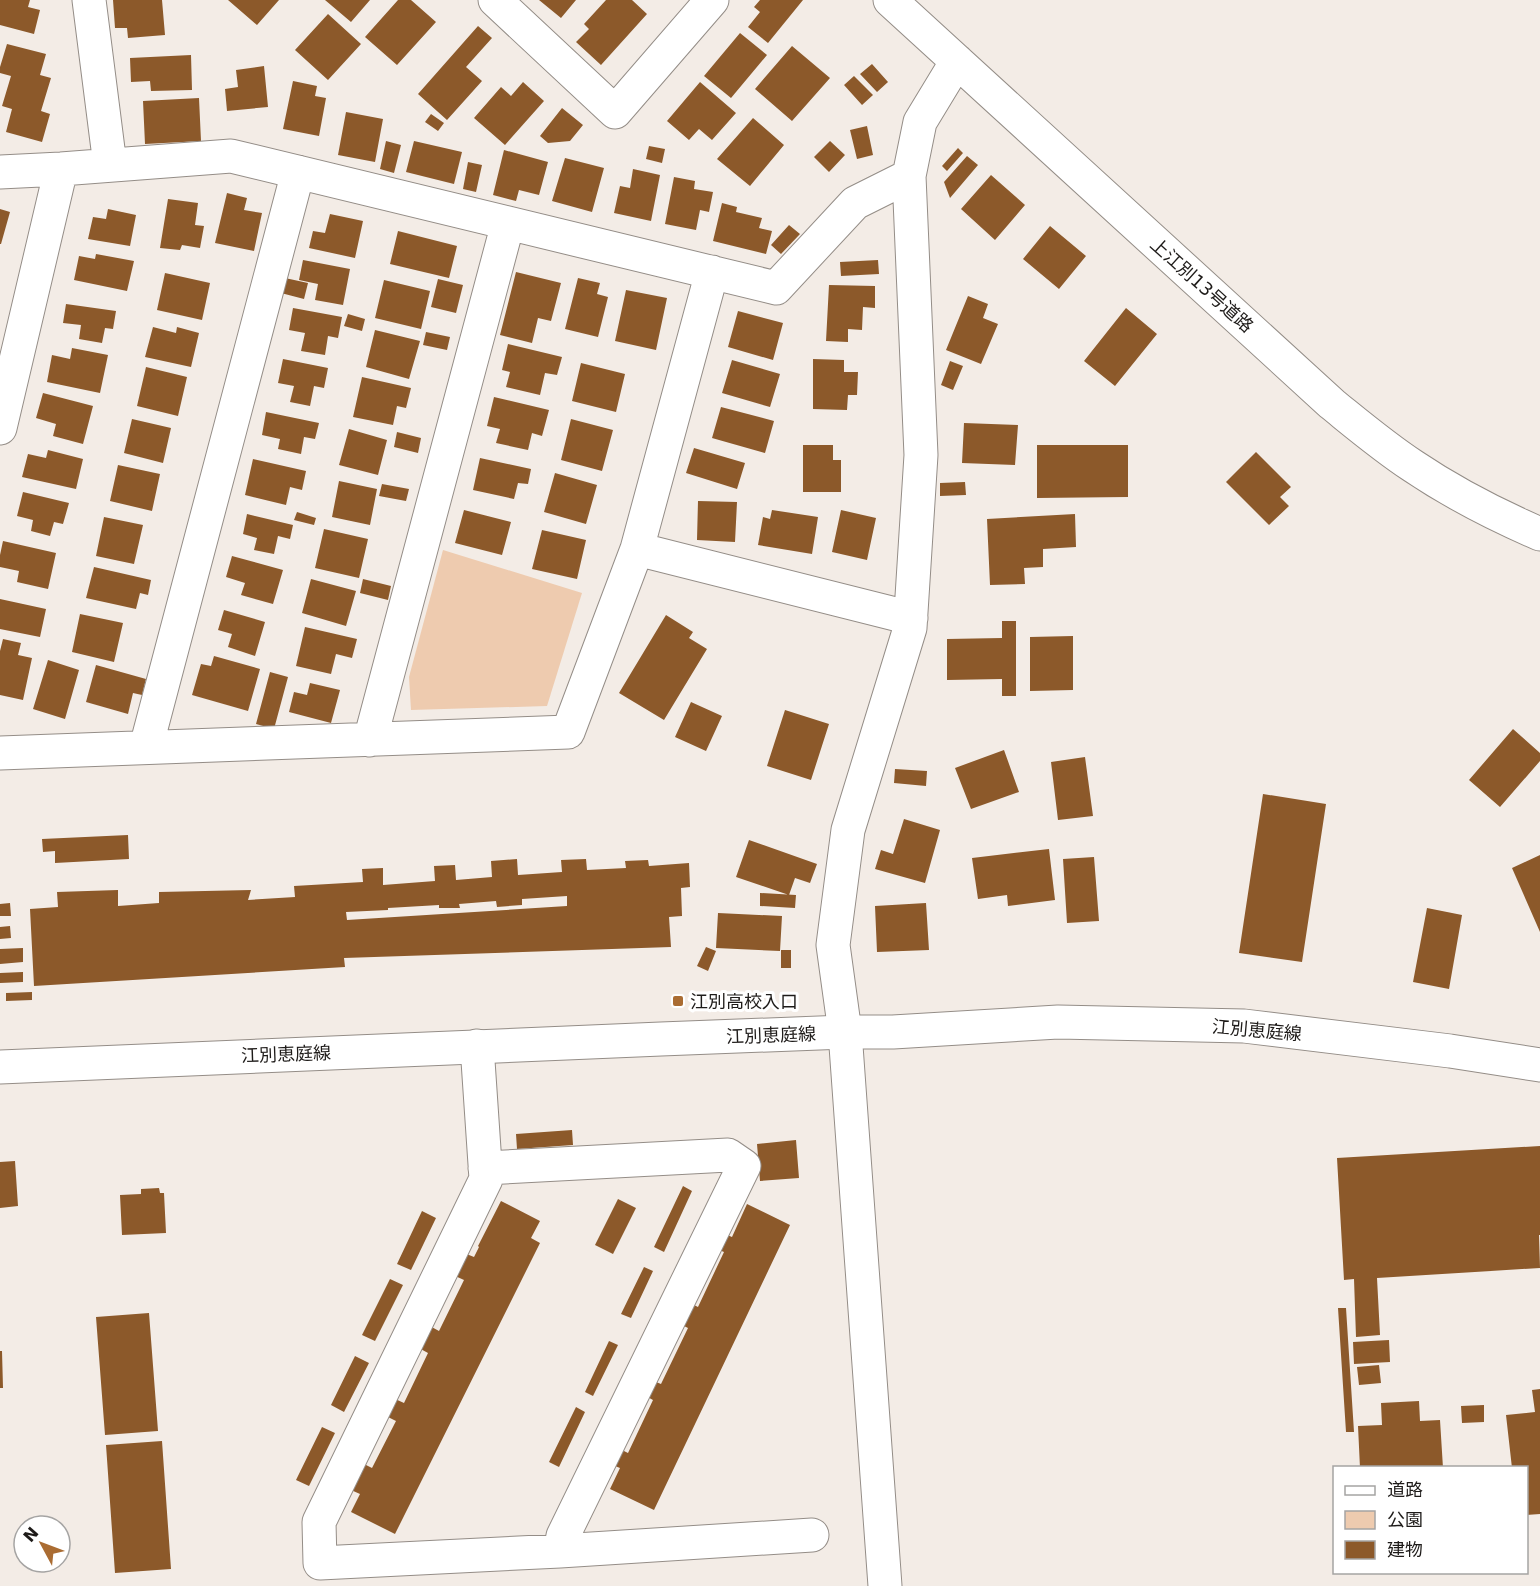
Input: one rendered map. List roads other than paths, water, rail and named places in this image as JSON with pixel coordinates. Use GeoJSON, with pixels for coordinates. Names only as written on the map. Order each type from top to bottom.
{"type":"FeatureCollection","features":[{"type":"Feature","properties":{"kind":"street"},"geometry":{"type":"LineString","coordinates":[[89,0],[110,165]]}},
{"type":"Feature","properties":{"kind":"street"},"geometry":{"type":"LineString","coordinates":[[495,0],[615,112],[712,0]]}},
{"type":"Feature","properties":{"kind":"street","name":"上江別13号道路"},"geometry":{"type":"LineString","coordinates":[[890,0],[1332,404],[1413,467],[1510,521],[1540,534]]}},
{"type":"Feature","properties":{"kind":"street"},"geometry":{"type":"LineString","coordinates":[[885,1586],[845,1032],[833,945],[848,830],[910,628],[921,455],[909,176],[920,122],[957,61]]}},
{"type":"Feature","properties":{"kind":"street"},"geometry":{"type":"LineString","coordinates":[[0,172],[231,156],[776,288],[855,203],[909,176]]}},
{"type":"Feature","properties":{"kind":"street"},"geometry":{"type":"LineString","coordinates":[[0,428],[61,169]]}},
{"type":"Feature","properties":{"kind":"street"},"geometry":{"type":"LineString","coordinates":[[147,747],[298,172]]}},
{"type":"Feature","properties":{"kind":"street"},"geometry":{"type":"LineString","coordinates":[[370,740],[508,223]]}},
{"type":"Feature","properties":{"kind":"street"},"geometry":{"type":"LineString","coordinates":[[0,753],[568,732],[637,549],[712,273]]}},
{"type":"Feature","properties":{"kind":"street"},"geometry":{"type":"LineString","coordinates":[[637,549],[911,618]]}},
{"type":"Feature","properties":{"kind":"street","name":"江別恵庭線"},"geometry":{"type":"LineString","coordinates":[[0,1067],[477,1046],[893,1032],[1058,1022],[1244,1026],[1450,1051],[1540,1065]]}},
{"type":"Feature","properties":{"kind":"street"},"geometry":{"type":"LineString","coordinates":[[477,1046],[486,1179],[319,1522],[320,1563],[812,1535]]}},
{"type":"Feature","properties":{"kind":"street"},"geometry":{"type":"LineString","coordinates":[[485,1168],[728,1155],[744,1166],[563,1536],[560,1551]]}},
{"type":"Feature","properties":{"kind":"place","name":"江別高校入口"},"geometry":{"type":"Point","coordinates":[678,1001]}}]}
